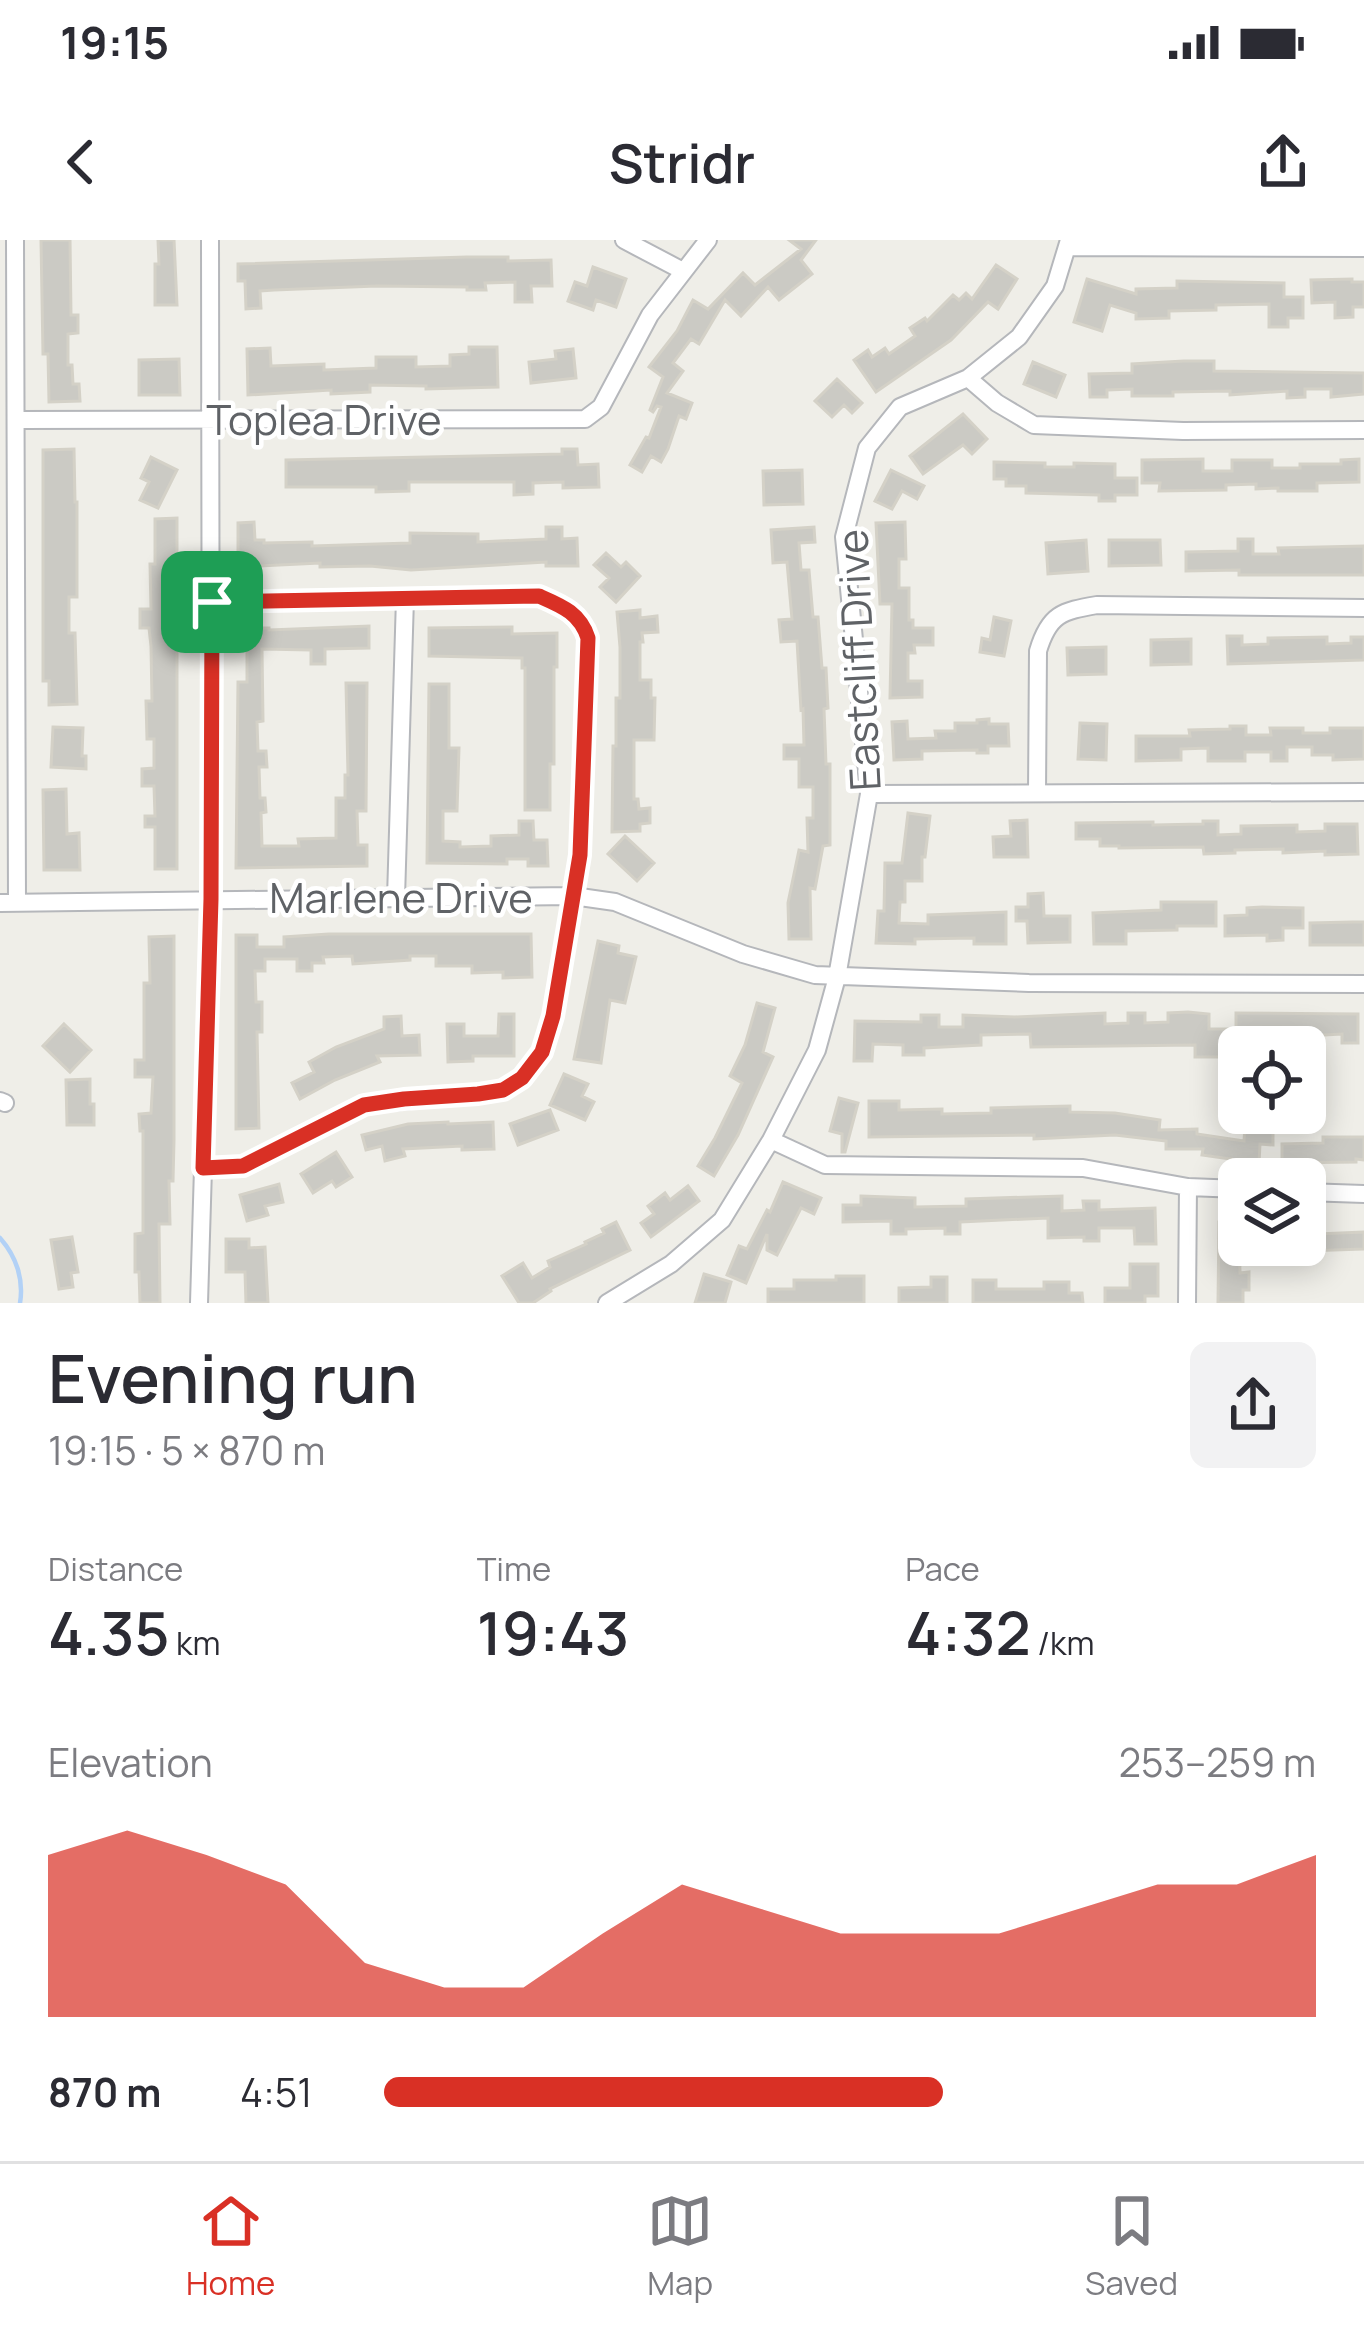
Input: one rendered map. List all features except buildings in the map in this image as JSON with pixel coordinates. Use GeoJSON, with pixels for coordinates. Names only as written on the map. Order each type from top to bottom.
{"type":"FeatureCollection","features":[{"type":"Feature","properties":{"kind":"street"},"geometry":{"type":"LineString","coordinates":[[8,903],[17,420],[15,240]]}},
{"type":"Feature","properties":{"kind":"street"},"geometry":{"type":"LineString","coordinates":[[199,1303],[211,899],[210,240]]}},
{"type":"Feature","properties":{"kind":"street"},"geometry":{"type":"LineString","coordinates":[[624,240],[682,271],[708,240]]}},
{"type":"Feature","properties":{"kind":"street"},"geometry":{"type":"LineString","coordinates":[[1069,244],[1364,248]]}},
{"type":"Feature","properties":{"kind":"street","name":"Eastcliff Drive"},"geometry":{"type":"LineString","coordinates":[[607,1303],[671,1264],[722,1220],[771,1140],[817,1050],[837,977],[869,794],[844,537],[867,448],[900,406],[968,378],[1019,338],[1055,286],[1069,244]]}},
{"type":"Feature","properties":{"kind":"street","name":"Toplea Drive"},"geometry":{"type":"LineString","coordinates":[[17,420],[585,419],[601,406],[650,315],[682,271]]}},
{"type":"Feature","properties":{"kind":"street"},"geometry":{"type":"LineString","coordinates":[[968,378],[1034,425],[1184,431],[1364,430]]}},
{"type":"Feature","properties":{"kind":"street"},"geometry":{"type":"LineString","coordinates":[[203,1168],[243,1166],[364,1105],[503,1090],[522,1078],[542,1052],[553,1016],[580,855],[588,638],[576,615],[539,596],[212,602]]}},
{"type":"Feature","properties":{"kind":"street"},"geometry":{"type":"LineString","coordinates":[[396,898],[406,598]]}},
{"type":"Feature","properties":{"kind":"street"},"geometry":{"type":"LineString","coordinates":[[1037,794],[1038,651],[1052,620],[1068,610],[1097,605],[1364,608]]}},
{"type":"Feature","properties":{"kind":"street"},"geometry":{"type":"LineString","coordinates":[[869,794],[1364,793]]}},
{"type":"Feature","properties":{"kind":"street","name":"Marlene Drive"},"geometry":{"type":"LineString","coordinates":[[8,903],[573,896],[615,902],[743,954],[815,975],[1029,983],[1364,983]]}},
{"type":"Feature","properties":{"kind":"street"},"geometry":{"type":"LineString","coordinates":[[771,1140],[825,1165],[1083,1168],[1218,1188]]}},
{"type":"Feature","properties":{"kind":"street"},"geometry":{"type":"LineString","coordinates":[[1187,1187],[1187,1303]]}},
{"type":"Feature","properties":{"kind":"street"},"geometry":{"type":"LineString","coordinates":[[1326,1193],[1364,1194]]}},
{"type":"Feature","properties":{"kind":"street"},"geometry":{"type":"LineString","coordinates":[[638,1285],[652,1303]]}},
{"type":"Feature","properties":{"kind":"waterway"},"geometry":{"type":"LineString","coordinates":[[0,1238],[18,1268],[20,1303]]}},
{"type":"Feature","properties":{"kind":"route"},"geometry":{"type":"LineString","coordinates":[[539,596],[583,623],[588,638],[580,855],[553,1016],[542,1052],[522,1078],[503,1090],[364,1105],[243,1166],[203,1168],[211,899],[212,602],[539,596]]}}]}
